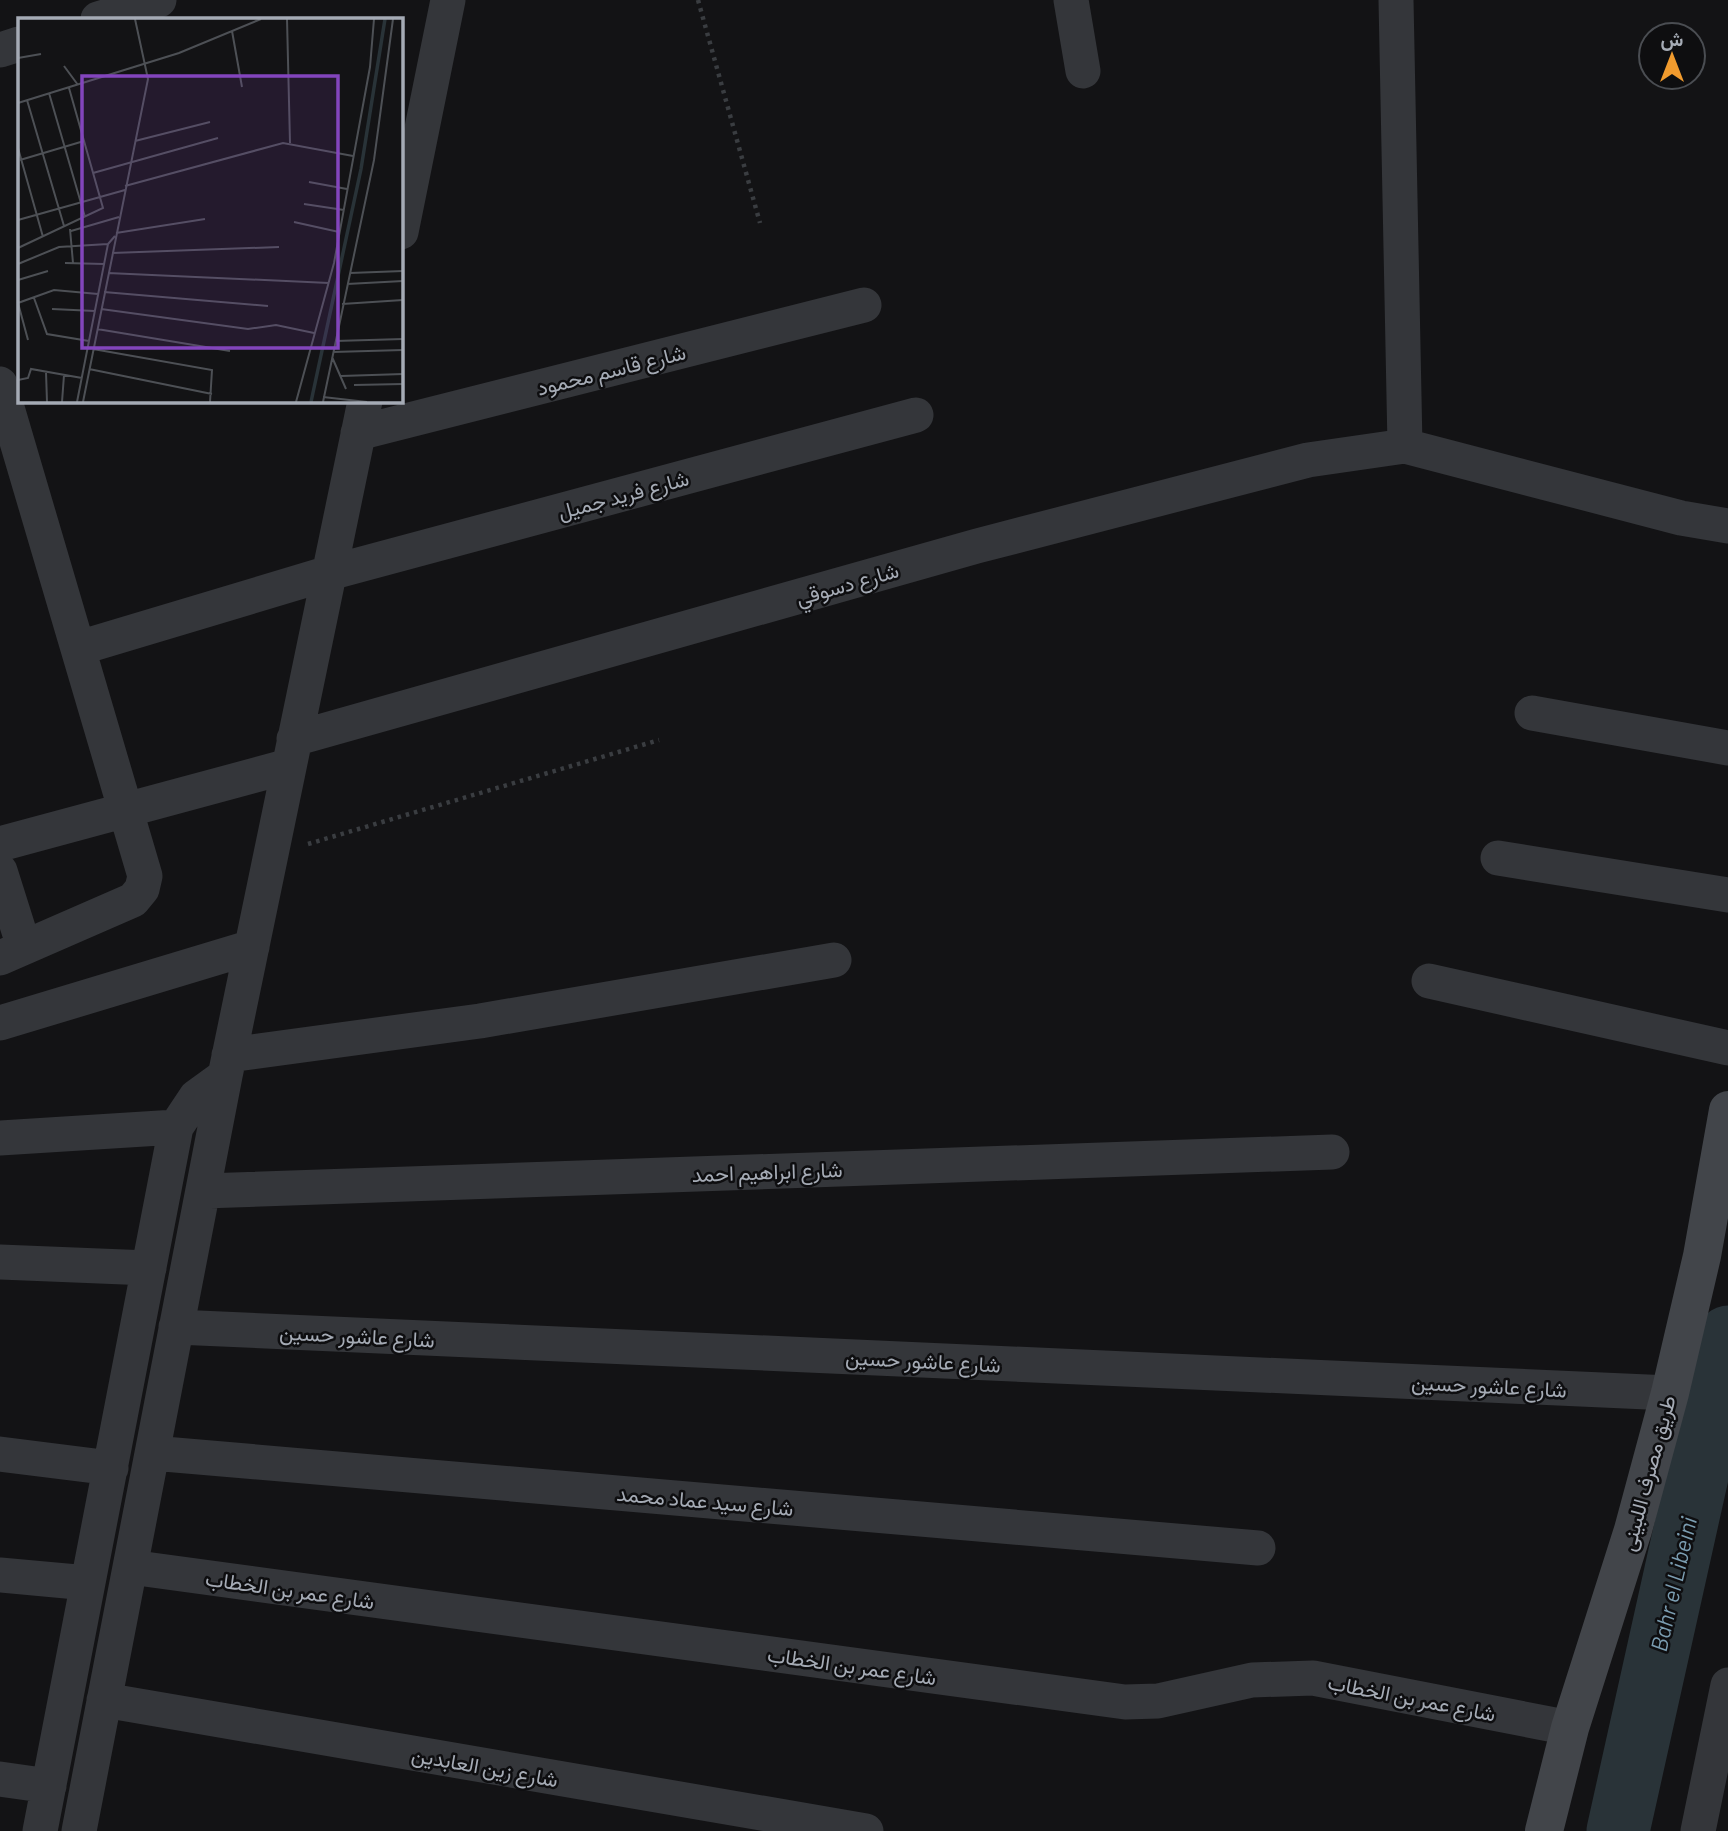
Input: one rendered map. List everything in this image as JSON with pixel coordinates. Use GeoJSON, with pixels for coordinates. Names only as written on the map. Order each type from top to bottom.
{"type":"FeatureCollection","features":[{"type":"Feature","properties":{"kind":"street"},"geometry":{"type":"LineString","coordinates":[[101,18],[159,0]]}},
{"type":"Feature","properties":{"kind":"street"},"geometry":{"type":"LineString","coordinates":[[402,227],[448,0]]}},
{"type":"Feature","properties":{"kind":"street"},"geometry":{"type":"LineString","coordinates":[[1071,0],[1083,71]]}},
{"type":"Feature","properties":{"kind":"street"},"geometry":{"type":"LineString","coordinates":[[1396,0],[1405,446],[1681,518],[1728,526]]}},
{"type":"Feature","properties":{"kind":"street"},"geometry":{"type":"LineString","coordinates":[[0,50],[18,44]]}},
{"type":"Feature","properties":{"kind":"street","name":"شارع قاسم محمود"},"geometry":{"type":"LineString","coordinates":[[361,417],[864,304]]}},
{"type":"Feature","properties":{"kind":"street"},"geometry":{"type":"LineString","coordinates":[[0,384],[7,435],[79,648],[145,876],[142,889],[133,900],[12,952],[0,871]]}},
{"type":"Feature","properties":{"kind":"street","name":"شارع فريد جميل"},"geometry":{"type":"LineString","coordinates":[[79,648],[328,573],[916,415]]}},
{"type":"Feature","properties":{"kind":"street"},"geometry":{"type":"LineString","coordinates":[[79,1831],[227,1066],[361,417]]}},
{"type":"Feature","properties":{"kind":"street","name":"شارع دسوقي"},"geometry":{"type":"LineString","coordinates":[[0,844],[976,546],[1308,460],[1405,446]]}},
{"type":"Feature","properties":{"kind":"street"},"geometry":{"type":"LineString","coordinates":[[1532,713],[1728,748]]}},
{"type":"Feature","properties":{"kind":"street"},"geometry":{"type":"LineString","coordinates":[[1498,858],[1728,895]]}},
{"type":"Feature","properties":{"kind":"street"},"geometry":{"type":"LineString","coordinates":[[0,1023],[252,947]]}},
{"type":"Feature","properties":{"kind":"street"},"geometry":{"type":"LineString","coordinates":[[40,1831],[176,1127],[196,1097],[227,1066],[834,960]]}},
{"type":"Feature","properties":{"kind":"street"},"geometry":{"type":"LineString","coordinates":[[1429,981],[1728,1048]]}},
{"type":"Feature","properties":{"kind":"street","name":"طريق مصرف اللبينى"},"geometry":{"type":"LineString","coordinates":[[1544,1831],[1570,1728],[1633,1530],[1670,1393],[1702,1256],[1728,1110]]}},
{"type":"Feature","properties":{"kind":"street"},"geometry":{"type":"LineString","coordinates":[[0,1138],[176,1127]]}},
{"type":"Feature","properties":{"kind":"street","name":"شارع ابراهيم احمد"},"geometry":{"type":"LineString","coordinates":[[203,1191],[1332,1152]]}},
{"type":"Feature","properties":{"kind":"street"},"geometry":{"type":"LineString","coordinates":[[0,1262],[149,1268]]}},
{"type":"Feature","properties":{"kind":"street","name":"شارع عاشور حسين"},"geometry":{"type":"LineString","coordinates":[[176,1327],[1670,1393]]}},
{"type":"Feature","properties":{"kind":"street","name":"شارع سيد عماد محمد"},"geometry":{"type":"LineString","coordinates":[[152,1453],[1258,1548]]}},
{"type":"Feature","properties":{"kind":"street"},"geometry":{"type":"LineString","coordinates":[[0,1454],[111,1468]]}},
{"type":"Feature","properties":{"kind":"street","name":"شارع عمر بن الخطاب"},"geometry":{"type":"LineString","coordinates":[[130,1567],[1125,1702],[1158,1702],[1252,1680],[1313,1678],[1570,1728]]}},
{"type":"Feature","properties":{"kind":"street"},"geometry":{"type":"LineString","coordinates":[[0,1575],[88,1583]]}},
{"type":"Feature","properties":{"kind":"street"},"geometry":{"type":"LineString","coordinates":[[1699,1831],[1718,1787],[1728,1685]]}},
{"type":"Feature","properties":{"kind":"street","name":"شارع زين العابدين"},"geometry":{"type":"LineString","coordinates":[[104,1700],[866,1831]]}},
{"type":"Feature","properties":{"kind":"street"},"geometry":{"type":"LineString","coordinates":[[0,1779],[49,1786]]}},
{"type":"Feature","properties":{"kind":"path"},"geometry":{"type":"LineString","coordinates":[[698,0],[760,223]]}},
{"type":"Feature","properties":{"kind":"path"},"geometry":{"type":"LineString","coordinates":[[270,855],[659,740]]}},
{"type":"Feature","properties":{"kind":"waterway","name":"Bahr el Libeini"},"geometry":{"type":"LineString","coordinates":[[1618,1831],[1728,1337]]}}]}
